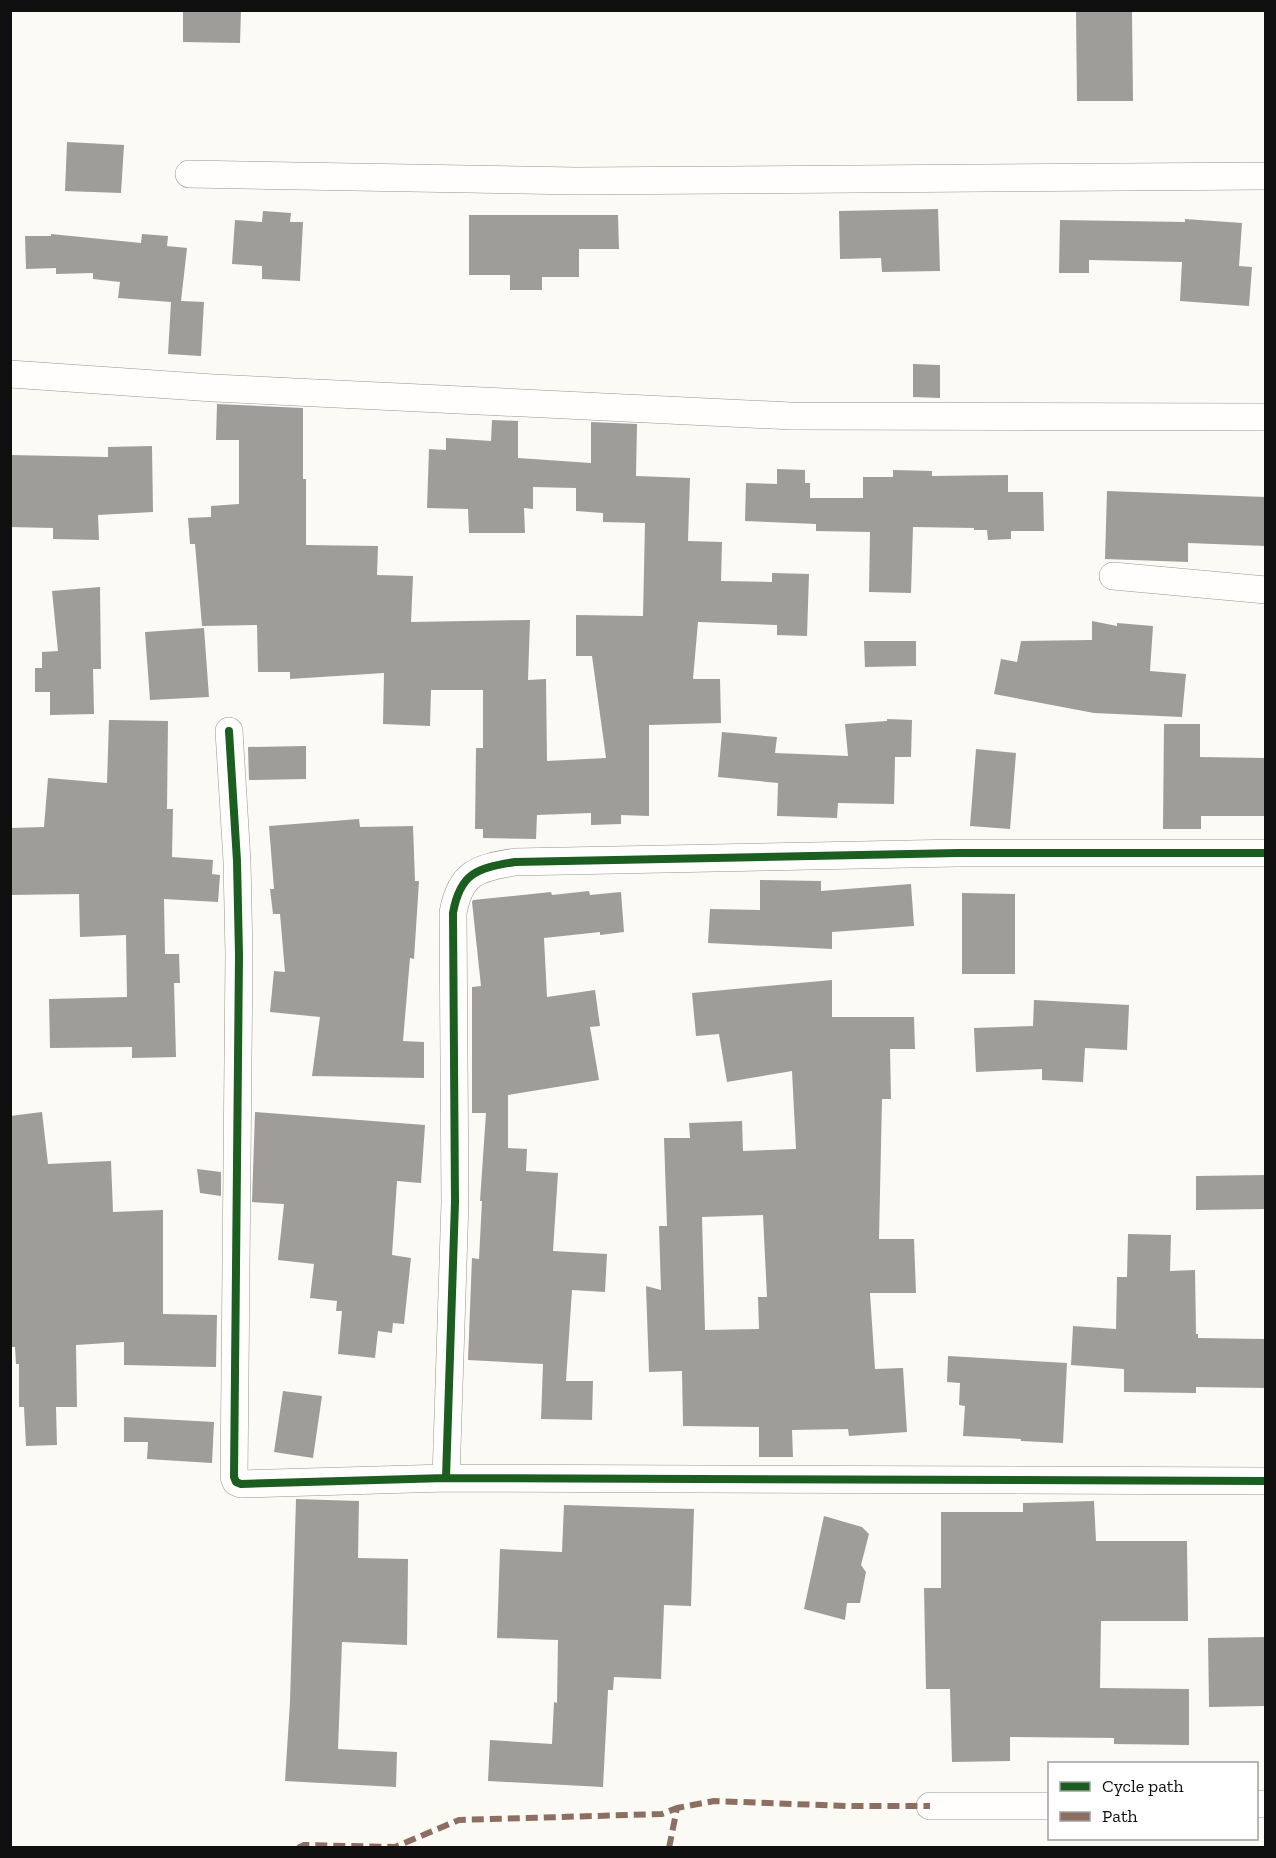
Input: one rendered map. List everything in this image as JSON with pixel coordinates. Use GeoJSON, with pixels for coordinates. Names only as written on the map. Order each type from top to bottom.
{"type":"FeatureCollection","features":[{"type":"Feature","properties":{"kind":"street"},"geometry":{"type":"LineString","coordinates":[[189,174],[576,181],[1266,176]]}},
{"type":"Feature","properties":{"kind":"street"},"geometry":{"type":"LineString","coordinates":[[10,374],[213,388],[791,416],[1266,417]]}},
{"type":"Feature","properties":{"kind":"street"},"geometry":{"type":"LineString","coordinates":[[1113,576],[1266,590]]}},
{"type":"Feature","properties":{"kind":"street"},"geometry":{"type":"LineString","coordinates":[[229,731],[237,861],[239,955],[234,1477],[236,1482],[241,1484],[446,1478],[1266,1481]]}},
{"type":"Feature","properties":{"kind":"street"},"geometry":{"type":"LineString","coordinates":[[446,1478],[455,1202],[453,913],[456,896],[463,883],[476,872],[491,866],[515,862],[958,853],[1266,853]]}},
{"type":"Feature","properties":{"kind":"street"},"geometry":{"type":"LineString","coordinates":[[930,1806],[1048,1806]]}},
{"type":"Feature","properties":{"kind":"building"},"geometry":{"type":"Polygon","coordinates":[[[183,10],[241,10],[240,43],[183,42],[183,10]]]}},
{"type":"Feature","properties":{"kind":"building"},"geometry":{"type":"Polygon","coordinates":[[[1076,10],[1132,10],[1133,101],[1077,101],[1076,10]]]}},
{"type":"Feature","properties":{"kind":"building"},"geometry":{"type":"Polygon","coordinates":[[[67,142],[124,145],[121,193],[65,191],[67,142]]]}},
{"type":"Feature","properties":{"kind":"building"},"geometry":{"type":"Polygon","coordinates":[[[938,209],[940,271],[882,272],[881,258],[840,259],[839,211],[938,209]]]}},
{"type":"Feature","properties":{"kind":"building"},"geometry":{"type":"Polygon","coordinates":[[[263,211],[291,213],[290,222],[303,222],[300,281],[262,279],[262,266],[232,264],[235,220],[262,222],[263,211]]]}},
{"type":"Feature","properties":{"kind":"building"},"geometry":{"type":"Polygon","coordinates":[[[469,215],[618,215],[619,249],[579,249],[579,277],[542,277],[542,290],[510,290],[510,275],[469,275],[469,215]]]}},
{"type":"Feature","properties":{"kind":"building"},"geometry":{"type":"Polygon","coordinates":[[[1185,219],[1242,223],[1239,266],[1252,267],[1249,306],[1180,301],[1182,262],[1089,260],[1089,273],[1059,273],[1060,220],[1185,222],[1185,219]]]}},
{"type":"Feature","properties":{"kind":"building"},"geometry":{"type":"Polygon","coordinates":[[[51,234],[141,243],[142,234],[168,236],[167,246],[187,248],[181,301],[204,302],[201,356],[168,354],[171,302],[118,298],[120,282],[93,279],[93,273],[56,274],[56,268],[26,269],[25,236],[51,236],[51,234]]]}},
{"type":"Feature","properties":{"kind":"building"},"geometry":{"type":"Polygon","coordinates":[[[913,364],[940,365],[940,398],[913,397],[913,364]]]}},
{"type":"Feature","properties":{"kind":"building"},"geometry":{"type":"Polygon","coordinates":[[[217,404],[303,408],[306,545],[378,546],[377,575],[413,576],[411,622],[530,620],[528,680],[546,679],[547,761],[606,758],[592,656],[576,656],[576,615],[643,616],[645,523],[603,522],[603,513],[576,511],[576,488],[533,487],[533,509],[524,508],[525,533],[469,533],[468,509],[427,508],[429,449],[446,450],[446,438],[491,441],[492,420],[518,421],[518,458],[591,463],[591,422],[637,424],[636,476],[690,478],[688,541],[722,542],[721,581],[772,582],[772,573],[809,574],[807,636],[777,635],[777,625],[698,622],[693,679],[720,679],[721,723],[649,725],[649,816],[621,815],[621,824],[591,825],[591,813],[537,815],[536,839],[483,838],[483,829],[475,829],[476,748],[483,748],[483,690],[431,690],[430,726],[383,724],[384,673],[290,679],[290,672],[258,672],[257,625],[202,626],[195,544],[190,544],[188,518],[211,517],[211,506],[239,504],[239,440],[216,440],[217,404]]]}},
{"type":"Feature","properties":{"kind":"building"},"geometry":{"type":"Polygon","coordinates":[[[152,446],[153,512],[98,515],[99,540],[53,539],[53,528],[10,527],[10,455],[108,457],[108,447],[152,446]]]}},
{"type":"Feature","properties":{"kind":"building"},"geometry":{"type":"Polygon","coordinates":[[[777,469],[805,470],[805,483],[810,483],[810,498],[863,498],[863,477],[893,477],[893,470],[932,471],[932,476],[1008,475],[1008,492],[1043,492],[1044,531],[1011,531],[1011,539],[988,540],[987,530],[913,527],[911,593],[869,592],[870,532],[816,531],[816,524],[745,521],[746,483],[777,484],[777,469]]]}},
{"type":"Feature","properties":{"kind":"building"},"geometry":{"type":"Polygon","coordinates":[[[1107,491],[1266,497],[1266,546],[1188,543],[1188,562],[1105,559],[1107,491]]]}},
{"type":"Feature","properties":{"kind":"building"},"geometry":{"type":"Polygon","coordinates":[[[100,587],[101,669],[93,669],[94,714],[50,715],[50,692],[35,692],[35,668],[42,668],[42,652],[58,651],[52,591],[100,587]]]}},
{"type":"Feature","properties":{"kind":"building"},"geometry":{"type":"Polygon","coordinates":[[[1092,621],[1117,626],[1117,623],[1153,626],[1150,671],[1186,674],[1182,717],[1094,713],[994,694],[1001,659],[1017,662],[1021,641],[1092,640],[1092,621]]]}},
{"type":"Feature","properties":{"kind":"building"},"geometry":{"type":"Polygon","coordinates":[[[204,628],[209,697],[150,700],[145,632],[204,628]]]}},
{"type":"Feature","properties":{"kind":"building"},"geometry":{"type":"Polygon","coordinates":[[[864,641],[916,641],[916,666],[865,667],[864,641]]]}},
{"type":"Feature","properties":{"kind":"building"},"geometry":{"type":"Polygon","coordinates":[[[887,719],[912,720],[911,757],[895,757],[894,804],[838,803],[837,818],[777,816],[778,783],[718,777],[722,732],[777,737],[775,753],[848,756],[845,724],[887,721],[887,719]]]}},
{"type":"Feature","properties":{"kind":"building"},"geometry":{"type":"Polygon","coordinates":[[[109,720],[168,721],[167,809],[173,809],[172,857],[213,860],[212,874],[220,875],[218,902],[164,899],[165,954],[179,954],[180,983],[174,983],[176,1057],[132,1058],[132,1047],[50,1048],[49,999],[127,997],[126,935],[80,937],[79,894],[10,895],[10,828],[44,827],[48,778],[107,783],[109,720]]]}},
{"type":"Feature","properties":{"kind":"building"},"geometry":{"type":"Polygon","coordinates":[[[1164,724],[1200,724],[1200,757],[1266,758],[1266,816],[1201,816],[1201,829],[1163,829],[1164,724]]]}},
{"type":"Feature","properties":{"kind":"building"},"geometry":{"type":"Polygon","coordinates":[[[306,746],[306,779],[249,780],[248,747],[306,746]]]}},
{"type":"Feature","properties":{"kind":"building"},"geometry":{"type":"Polygon","coordinates":[[[976,749],[1016,753],[1010,829],[970,826],[976,749]]]}},
{"type":"Feature","properties":{"kind":"building"},"geometry":{"type":"Polygon","coordinates":[[[359,819],[360,827],[413,826],[415,881],[419,881],[414,959],[410,958],[403,1041],[424,1042],[424,1078],[312,1076],[320,1017],[270,1012],[274,971],[285,972],[280,914],[273,914],[270,889],[274,889],[269,826],[359,819]]]}},
{"type":"Feature","properties":{"kind":"building"},"geometry":{"type":"Polygon","coordinates":[[[760,880],[821,881],[821,891],[911,884],[914,926],[832,932],[832,949],[708,943],[710,909],[760,910],[760,880]]]}},
{"type":"Feature","properties":{"kind":"building"},"geometry":{"type":"Polygon","coordinates":[[[589,891],[590,895],[621,892],[624,932],[544,938],[547,997],[595,990],[600,1026],[590,1027],[599,1080],[508,1095],[508,1148],[527,1149],[526,1171],[558,1173],[553,1251],[607,1254],[605,1292],[572,1290],[566,1381],[593,1381],[592,1420],[541,1419],[543,1364],[468,1360],[472,1258],[479,1259],[486,1113],[472,1113],[472,987],[481,986],[472,902],[473,900],[551,892],[552,895],[589,891]]]}},
{"type":"Feature","properties":{"kind":"building"},"geometry":{"type":"Polygon","coordinates":[[[962,893],[1015,894],[1015,974],[962,974],[962,893]]]}},
{"type":"Feature","properties":{"kind":"building"},"geometry":{"type":"Polygon","coordinates":[[[832,980],[832,1017],[914,1017],[915,1049],[890,1049],[891,1099],[882,1099],[879,1239],[914,1239],[916,1293],[870,1293],[875,1369],[903,1368],[907,1432],[849,1436],[848,1429],[792,1430],[793,1457],[759,1457],[759,1427],[683,1426],[682,1371],[649,1372],[646,1286],[661,1290],[659,1226],[667,1226],[664,1138],[690,1138],[689,1123],[742,1121],[743,1151],[796,1149],[792,1071],[727,1082],[719,1034],[696,1036],[692,993],[832,980]],[[763,1215],[702,1217],[705,1330],[759,1329],[758,1297],[767,1297],[763,1215]]]}},
{"type":"Feature","properties":{"kind":"building"},"geometry":{"type":"Polygon","coordinates":[[[1034,1000],[1129,1005],[1127,1050],[1085,1048],[1083,1082],[1042,1080],[1042,1069],[976,1072],[974,1028],[1033,1026],[1034,1000]]]}},
{"type":"Feature","properties":{"kind":"building"},"geometry":{"type":"Polygon","coordinates":[[[42,1112],[48,1164],[111,1161],[113,1212],[163,1210],[163,1314],[217,1315],[216,1367],[124,1365],[124,1342],[76,1345],[77,1407],[56,1407],[57,1445],[26,1446],[24,1407],[19,1407],[19,1364],[16,1364],[15,1347],[10,1347],[10,1116],[42,1112]]]}},
{"type":"Feature","properties":{"kind":"building"},"geometry":{"type":"Polygon","coordinates":[[[255,1112],[425,1125],[421,1183],[397,1181],[392,1255],[411,1258],[404,1324],[393,1323],[392,1333],[378,1331],[375,1358],[338,1354],[342,1311],[336,1311],[337,1301],[310,1298],[314,1264],[278,1260],[284,1204],[252,1202],[255,1112]]]}},
{"type":"Feature","properties":{"kind":"building"},"geometry":{"type":"Polygon","coordinates":[[[197,1169],[221,1172],[221,1196],[200,1193],[197,1169]]]}},
{"type":"Feature","properties":{"kind":"building"},"geometry":{"type":"Polygon","coordinates":[[[1266,1175],[1266,1209],[1196,1210],[1196,1176],[1266,1175]]]}},
{"type":"Feature","properties":{"kind":"building"},"geometry":{"type":"Polygon","coordinates":[[[1128,1234],[1171,1235],[1170,1271],[1195,1270],[1196,1334],[1198,1338],[1266,1339],[1266,1388],[1196,1387],[1196,1393],[1124,1392],[1124,1369],[1071,1365],[1073,1326],[1116,1329],[1117,1277],[1127,1277],[1128,1234]]]}},
{"type":"Feature","properties":{"kind":"building"},"geometry":{"type":"Polygon","coordinates":[[[948,1356],[1067,1363],[1063,1443],[963,1436],[965,1406],[959,1405],[960,1383],[947,1382],[948,1356]]]}},
{"type":"Feature","properties":{"kind":"building"},"geometry":{"type":"Polygon","coordinates":[[[283,1391],[322,1396],[313,1458],[274,1452],[283,1391]]]}},
{"type":"Feature","properties":{"kind":"building"},"geometry":{"type":"Polygon","coordinates":[[[124,1417],[214,1422],[212,1463],[147,1459],[148,1442],[124,1442],[124,1417]]]}},
{"type":"Feature","properties":{"kind":"building"},"geometry":{"type":"Polygon","coordinates":[[[296,1499],[359,1501],[358,1558],[408,1559],[407,1645],[342,1642],[338,1749],[397,1752],[396,1787],[285,1781],[290,1702],[296,1499]]]}},
{"type":"Feature","properties":{"kind":"building"},"geometry":{"type":"Polygon","coordinates":[[[1094,1501],[1096,1541],[1187,1541],[1188,1621],[1101,1621],[1100,1688],[1189,1689],[1189,1745],[1114,1744],[1114,1738],[1010,1737],[1010,1761],[952,1762],[950,1689],[926,1689],[924,1588],[941,1588],[941,1512],[1023,1512],[1023,1503],[1094,1501]]]}},
{"type":"Feature","properties":{"kind":"building"},"geometry":{"type":"Polygon","coordinates":[[[564,1505],[694,1509],[691,1606],[664,1605],[661,1679],[614,1677],[613,1690],[608,1690],[603,1787],[488,1781],[490,1740],[552,1744],[554,1702],[557,1703],[558,1640],[497,1638],[500,1549],[562,1552],[564,1505]]]}},
{"type":"Feature","properties":{"kind":"building"},"geometry":{"type":"Polygon","coordinates":[[[824,1516],[862,1527],[869,1534],[861,1565],[866,1572],[860,1603],[847,1603],[845,1620],[804,1609],[824,1516]]]}},
{"type":"Feature","properties":{"kind":"building"},"geometry":{"type":"Polygon","coordinates":[[[1266,1637],[1266,1706],[1209,1707],[1208,1638],[1266,1637]]]}},
{"type":"Feature","properties":{"kind":"marked path"},"geometry":{"type":"LineString","coordinates":[[669,1848],[677,1808],[714,1801],[846,1806],[930,1806]]}},
{"type":"Feature","properties":{"kind":"marked path"},"geometry":{"type":"LineString","coordinates":[[298,1848],[304,1845],[395,1847],[459,1820],[662,1814],[677,1808]]}},
{"type":"Feature","properties":{"kind":"cycle path"},"geometry":{"type":"LineString","coordinates":[[229,731],[237,861],[239,955],[234,1477],[236,1482],[241,1484],[446,1478],[1266,1481]]}},
{"type":"Feature","properties":{"kind":"cycle path"},"geometry":{"type":"LineString","coordinates":[[446,1478],[455,1202],[453,913],[460,889],[472,875],[490,867],[515,862],[958,853],[1266,853]]}}]}
